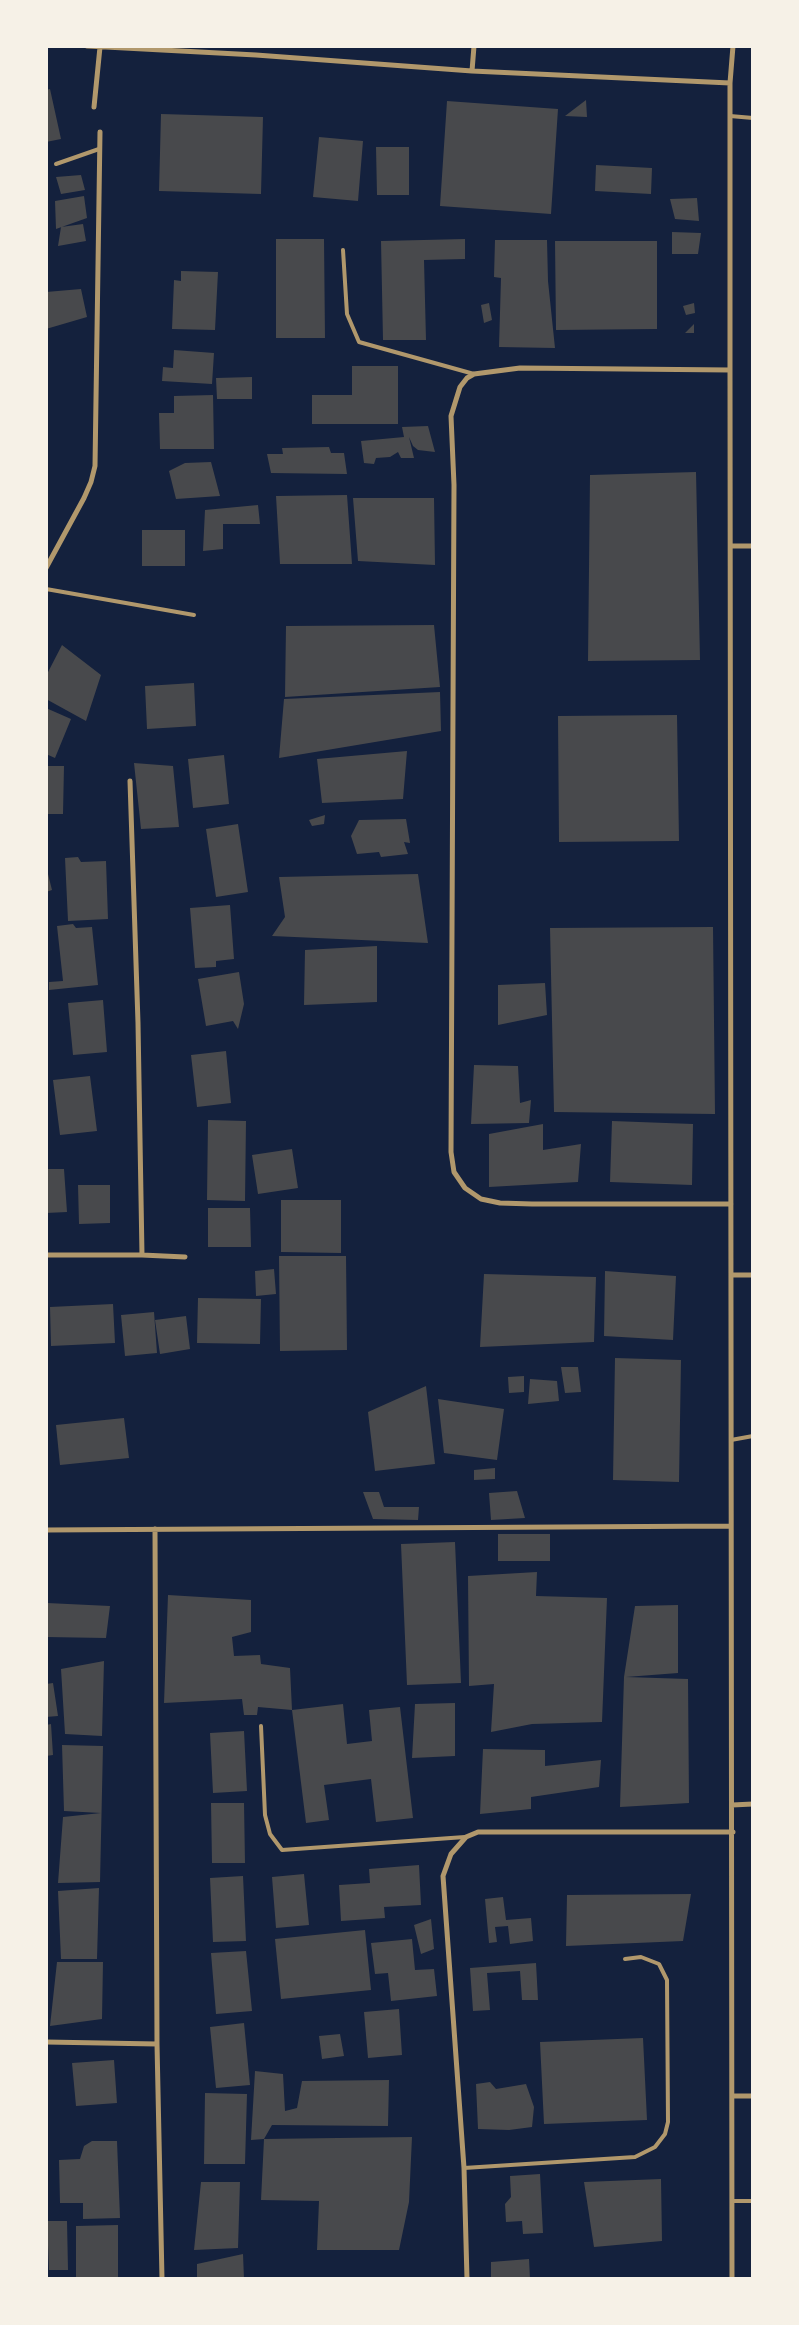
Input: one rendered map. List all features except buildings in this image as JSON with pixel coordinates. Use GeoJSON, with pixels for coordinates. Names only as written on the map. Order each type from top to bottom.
{"type":"FeatureCollection","features":[{"type":"Feature","properties":{"kind":"street"},"geometry":{"type":"LineString","coordinates":[[87,46],[256,55],[472,71],[730,83]]}},
{"type":"Feature","properties":{"kind":"street"},"geometry":{"type":"LineString","coordinates":[[256,46],[256,55]]}},
{"type":"Feature","properties":{"kind":"street"},"geometry":{"type":"LineString","coordinates":[[472,71],[474,46]]}},
{"type":"Feature","properties":{"kind":"street"},"geometry":{"type":"LineString","coordinates":[[732,2279],[730,83],[733,46]]}},
{"type":"Feature","properties":{"kind":"street"},"geometry":{"type":"LineString","coordinates":[[94,107],[100,47]]}},
{"type":"Feature","properties":{"kind":"street"},"geometry":{"type":"LineString","coordinates":[[46,568],[87,490],[95,466],[100,132]]}},
{"type":"Feature","properties":{"kind":"street"},"geometry":{"type":"LineString","coordinates":[[730,370],[520,368],[474,374],[467,378],[460,387],[451,416],[454,484],[452,1152],[454,1172],[464,1188],[481,1199],[500,1203],[731,1204]]}},
{"type":"Feature","properties":{"kind":"street"},"geometry":{"type":"LineString","coordinates":[[731,546],[753,546]]}},
{"type":"Feature","properties":{"kind":"street"},"geometry":{"type":"LineString","coordinates":[[130,781],[138,1023],[142,1255]]}},
{"type":"Feature","properties":{"kind":"street"},"geometry":{"type":"LineString","coordinates":[[46,1255],[185,1257]]}},
{"type":"Feature","properties":{"kind":"street"},"geometry":{"type":"LineString","coordinates":[[731,1275],[753,1275]]}},
{"type":"Feature","properties":{"kind":"street"},"geometry":{"type":"LineString","coordinates":[[46,1530],[730,1526]]}},
{"type":"Feature","properties":{"kind":"street"},"geometry":{"type":"LineString","coordinates":[[156,1528],[157,2044],[162,2279]]}},
{"type":"Feature","properties":{"kind":"street"},"geometry":{"type":"LineString","coordinates":[[732,1805],[753,1804]]}},
{"type":"Feature","properties":{"kind":"street"},"geometry":{"type":"LineString","coordinates":[[467,2279],[464,2168],[443,1876],[451,1854],[466,1837],[478,1832],[733,1832]]}},
{"type":"Feature","properties":{"kind":"street"},"geometry":{"type":"LineString","coordinates":[[46,2042],[157,2044]]}},
{"type":"Feature","properties":{"kind":"street"},"geometry":{"type":"LineString","coordinates":[[732,2096],[753,2096]]}},
{"type":"Feature","properties":{"kind":"lane"},"geometry":{"type":"LineString","coordinates":[[730,116],[753,118]]}},
{"type":"Feature","properties":{"kind":"lane"},"geometry":{"type":"LineString","coordinates":[[56,164],[99,149]]}},
{"type":"Feature","properties":{"kind":"lane"},"geometry":{"type":"LineString","coordinates":[[343,250],[347,314],[359,342],[474,374]]}},
{"type":"Feature","properties":{"kind":"lane"},"geometry":{"type":"LineString","coordinates":[[46,589],[194,615]]}},
{"type":"Feature","properties":{"kind":"lane"},"geometry":{"type":"LineString","coordinates":[[731,1440],[753,1436]]}},
{"type":"Feature","properties":{"kind":"lane"},"geometry":{"type":"LineString","coordinates":[[260,1726],[265,1815],[270,1834],[282,1850],[466,1837]]}},
{"type":"Feature","properties":{"kind":"lane"},"geometry":{"type":"LineString","coordinates":[[464,2168],[635,2157],[655,2147],[665,2134],[668,2122],[667,1980],[659,1964],[641,1957],[625,1959]]}},
{"type":"Feature","properties":{"kind":"lane"},"geometry":{"type":"LineString","coordinates":[[733,2201],[753,2201]]}}]}
